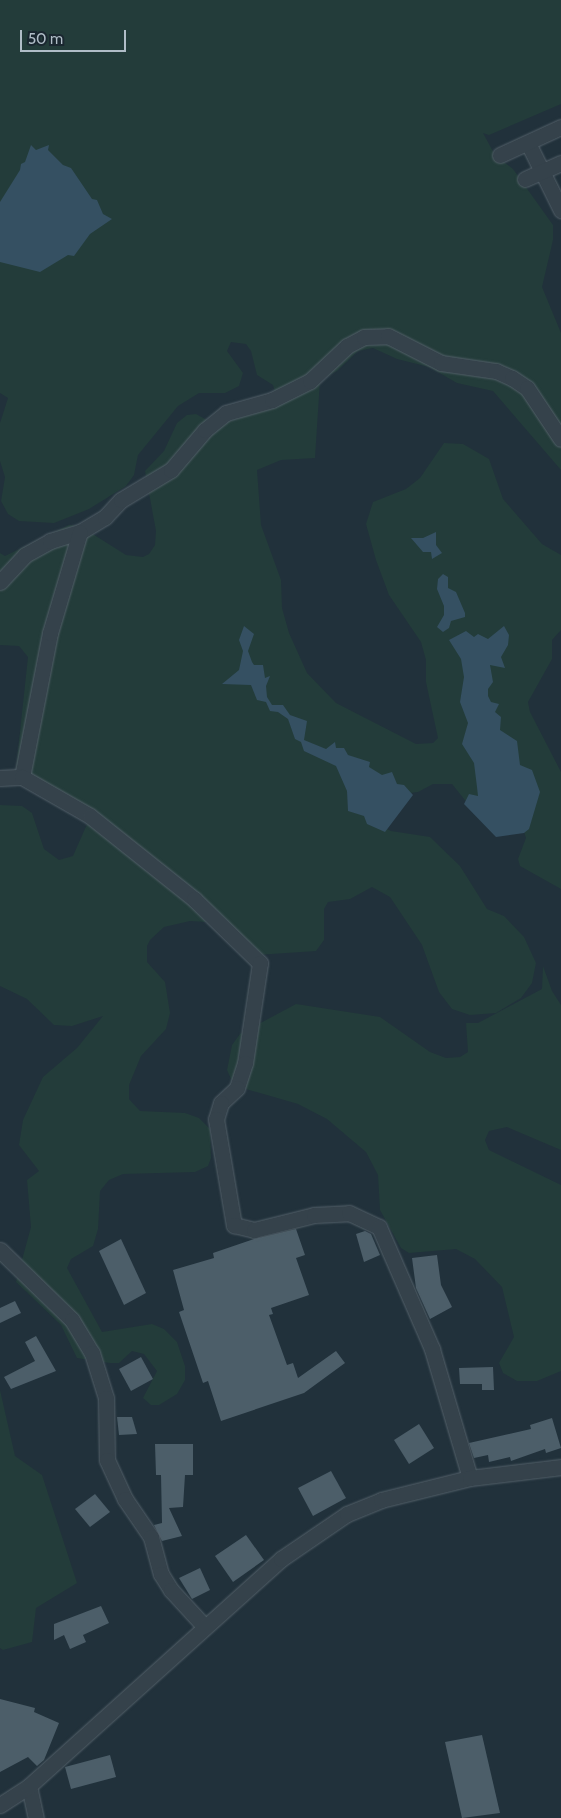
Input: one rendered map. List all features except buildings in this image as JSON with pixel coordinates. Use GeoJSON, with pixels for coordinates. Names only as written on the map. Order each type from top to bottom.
{"type":"FeatureCollection","features":[{"type":"Feature","properties":{"kind":"street"},"geometry":{"type":"LineString","coordinates":[[500,155],[561,127]]}},
{"type":"Feature","properties":{"kind":"street"},"geometry":{"type":"LineString","coordinates":[[528,143],[556,203]]}},
{"type":"Feature","properties":{"kind":"street"},"geometry":{"type":"LineString","coordinates":[[525,179],[561,162]]}},
{"type":"Feature","properties":{"kind":"street"},"geometry":{"type":"LineString","coordinates":[[0,582],[25,555],[50,541],[80,532],[105,517],[121,500],[171,470],[205,430],[226,413],[272,400],[310,381],[346,346],[377,334],[388,336],[441,363],[496,372],[512,378],[527,388],[561,439]]}},
{"type":"Feature","properties":{"kind":"street"},"geometry":{"type":"LineString","coordinates":[[22,777],[50,634],[80,532]]}},
{"type":"Feature","properties":{"kind":"street"},"geometry":{"type":"LineString","coordinates":[[0,778],[22,777],[90,816],[194,899],[260,963],[245,1063],[238,1088],[221,1103],[216,1118],[234,1225],[254,1230],[314,1215],[349,1214],[379,1227],[432,1349],[470,1478]]}},
{"type":"Feature","properties":{"kind":"street"},"geometry":{"type":"LineString","coordinates":[[0,1250],[72,1320],[92,1353],[106,1398],[107,1460],[125,1499],[151,1537],[161,1574],[171,1590],[204,1627]]}},
{"type":"Feature","properties":{"kind":"street"},"geometry":{"type":"LineString","coordinates":[[0,1805],[29,1786],[282,1559],[347,1514],[381,1500],[470,1478],[561,1467]]}},
{"type":"Feature","properties":{"kind":"street"},"geometry":{"type":"LineString","coordinates":[[29,1786],[36,1818]]}},
{"type":"Feature","properties":{"kind":"green space"},"geometry":{"type":"Polygon","coordinates":[[[0,0],[561,0],[561,104],[489,135],[483,133],[495,155],[513,169],[553,225],[553,240],[542,287],[561,333],[561,470],[493,391],[457,383],[429,367],[397,359],[373,348],[358,351],[337,371],[320,380],[315,458],[281,460],[257,470],[261,525],[281,580],[282,608],[289,633],[307,673],[336,703],[416,744],[433,743],[438,738],[426,682],[426,660],[421,642],[389,595],[376,560],[366,524],[373,502],[406,489],[420,478],[444,443],[463,444],[489,459],[503,499],[542,544],[561,555],[561,630],[552,640],[552,659],[528,702],[530,712],[561,772],[561,889],[520,866],[518,859],[526,838],[497,734],[463,640],[483,797],[468,804],[452,784],[433,784],[418,792],[402,794],[375,823],[391,831],[430,837],[460,866],[487,909],[504,916],[524,937],[536,963],[532,983],[521,998],[496,1013],[470,1015],[452,1009],[439,992],[422,945],[390,897],[372,887],[350,899],[328,902],[324,909],[324,940],[316,951],[256,955],[207,922],[190,921],[164,927],[150,940],[147,946],[147,962],[165,982],[170,1013],[166,1029],[141,1056],[129,1085],[129,1099],[140,1111],[185,1113],[199,1118],[210,1129],[211,1158],[208,1166],[195,1172],[123,1174],[109,1180],[100,1191],[98,1229],[93,1246],[71,1259],[67,1268],[102,1332],[152,1324],[164,1329],[177,1342],[185,1366],[185,1380],[177,1394],[159,1405],[151,1405],[143,1398],[157,1371],[144,1354],[132,1351],[119,1363],[77,1358],[61,1325],[16,1282],[31,1227],[27,1180],[39,1171],[19,1145],[23,1120],[43,1077],[77,1048],[103,1016],[72,1026],[54,1025],[27,999],[0,986],[0,805],[22,806],[32,813],[44,849],[59,860],[73,856],[88,822],[16,769],[28,657],[19,646],[0,645],[0,553],[5,556],[69,525],[80,526],[126,555],[143,557],[149,554],[155,545],[156,531],[145,471],[164,451],[177,423],[187,415],[196,414],[216,425],[272,408],[278,402],[273,385],[257,375],[251,351],[246,344],[231,342],[227,351],[243,373],[239,386],[225,393],[199,393],[178,406],[138,455],[134,475],[126,486],[89,509],[54,523],[19,521],[8,514],[1,501],[5,477],[0,461],[0,423],[8,398],[0,393],[0,0]]]}},
{"type":"Feature","properties":{"kind":"green space"},"geometry":{"type":"Polygon","coordinates":[[[543,966],[552,991],[561,1005],[561,1150],[507,1127],[489,1131],[485,1140],[489,1150],[561,1185],[561,1371],[537,1381],[517,1381],[503,1373],[499,1363],[514,1337],[502,1287],[475,1259],[456,1249],[409,1253],[401,1248],[380,1210],[378,1175],[366,1152],[327,1119],[298,1104],[246,1089],[232,1081],[227,1070],[232,1045],[240,1034],[296,1004],[380,1017],[430,1052],[446,1058],[460,1057],[468,1052],[466,1023],[478,1023],[542,989],[543,966]]]}},
{"type":"Feature","properties":{"kind":"green space"},"geometry":{"type":"Polygon","coordinates":[[[0,1390],[15,1456],[42,1475],[77,1583],[36,1608],[32,1642],[3,1650],[0,1648],[0,1390]]]}},
{"type":"Feature","properties":{"kind":"water"},"geometry":{"type":"Polygon","coordinates":[[[31,145],[36,150],[49,145],[48,150],[63,165],[71,168],[92,199],[97,200],[103,214],[112,219],[90,234],[74,256],[68,255],[40,272],[0,262],[0,202],[20,170],[21,164],[25,162],[31,145]]]}},
{"type":"Feature","properties":{"kind":"water"},"geometry":{"type":"Polygon","coordinates":[[[436,532],[436,545],[442,553],[432,559],[431,552],[423,552],[411,538],[423,538],[436,532]]]}},
{"type":"Feature","properties":{"kind":"water"},"geometry":{"type":"Polygon","coordinates":[[[443,574],[448,577],[448,588],[456,592],[465,617],[451,621],[449,628],[443,632],[437,627],[444,615],[444,606],[437,589],[438,579],[443,574]]]}},
{"type":"Feature","properties":{"kind":"water"},"geometry":{"type":"Polygon","coordinates":[[[244,626],[254,634],[248,651],[252,662],[254,665],[263,665],[265,678],[270,676],[266,686],[267,697],[272,705],[283,705],[290,715],[307,721],[304,740],[326,749],[335,742],[336,748],[344,748],[348,755],[370,762],[369,767],[382,775],[392,772],[397,784],[404,785],[413,795],[385,832],[367,824],[364,816],[348,811],[347,791],[336,766],[304,751],[301,742],[295,739],[288,719],[278,712],[270,711],[266,702],[257,700],[251,685],[222,684],[239,670],[243,651],[239,640],[244,626]]]}},
{"type":"Feature","properties":{"kind":"water"},"geometry":{"type":"Polygon","coordinates":[[[504,626],[509,635],[508,645],[501,657],[505,668],[490,665],[493,682],[488,689],[488,696],[491,702],[499,704],[495,712],[501,717],[500,730],[517,741],[520,765],[532,770],[540,792],[529,829],[524,833],[496,837],[464,804],[469,794],[478,796],[474,763],[462,744],[468,723],[460,702],[464,677],[461,659],[449,640],[466,631],[474,637],[478,634],[488,639],[504,626]]]}}]}
